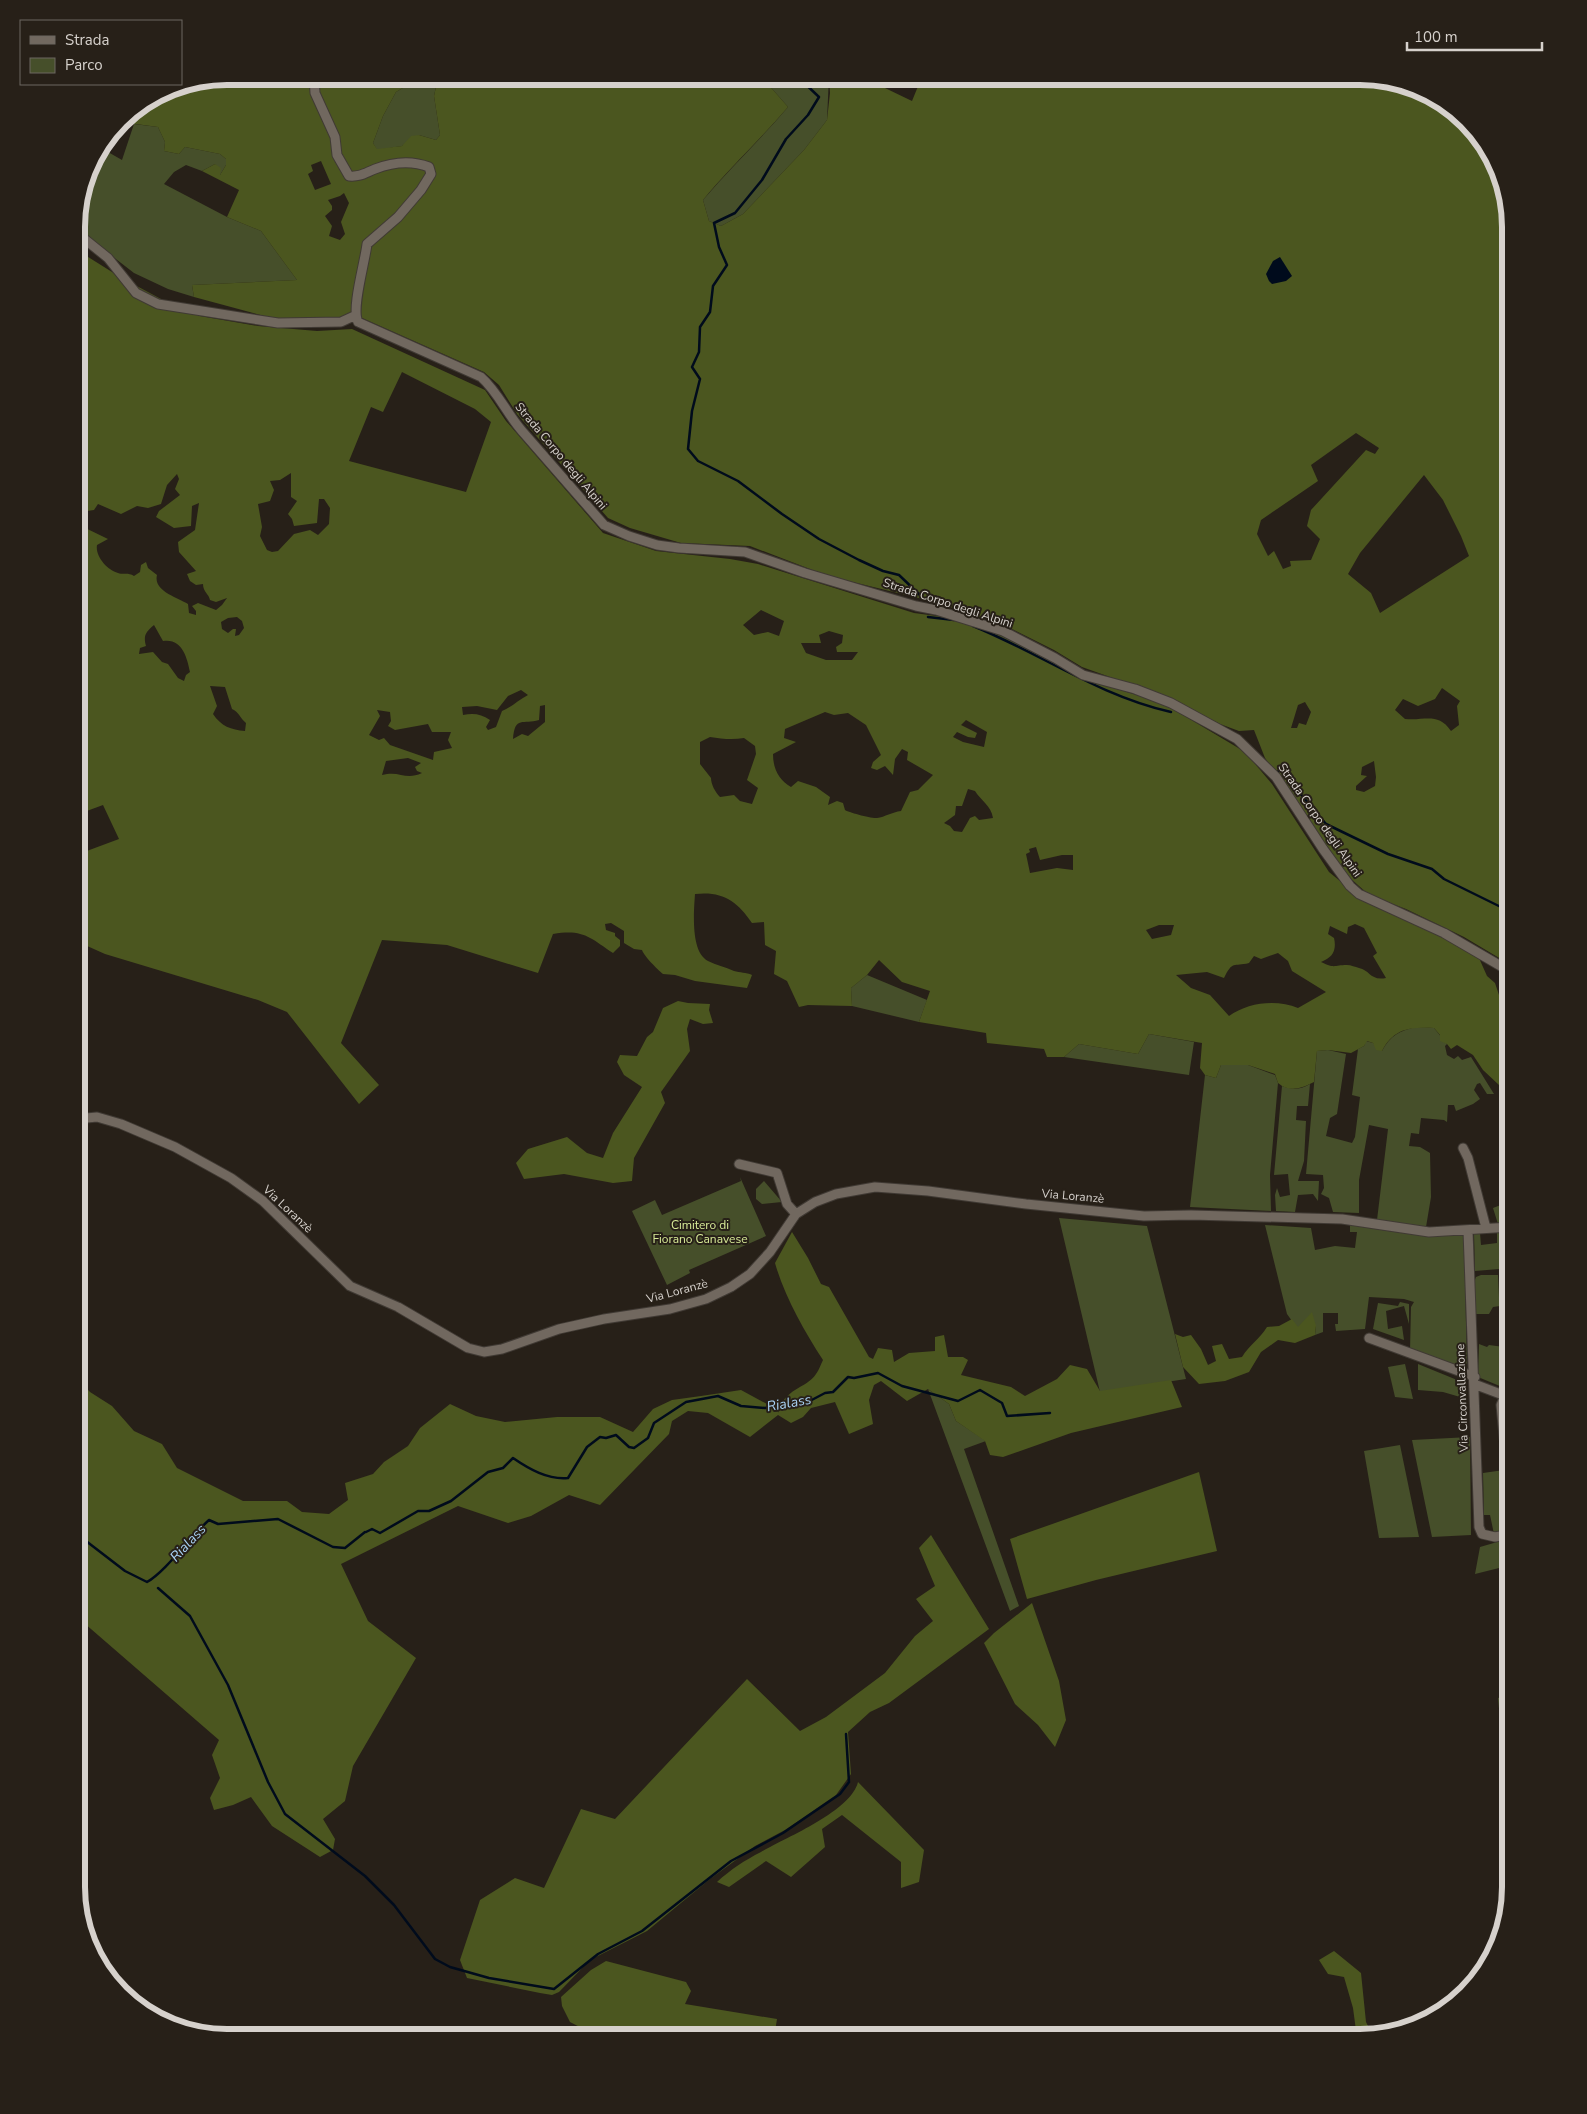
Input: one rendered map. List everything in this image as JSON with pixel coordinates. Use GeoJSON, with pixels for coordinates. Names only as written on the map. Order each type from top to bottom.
{"type":"FeatureCollection","features":[{"type":"Feature","properties":{"kind":"street"},"geometry":{"type":"LineString","coordinates":[[85,239],[108,258],[136,293],[158,304],[278,323],[341,322],[354,316],[367,244],[398,217],[421,190],[431,174],[429,167],[416,162],[392,163],[359,177],[348,176],[337,155],[335,137],[315,93],[315,85]]}},
{"type":"Feature","properties":{"kind":"street","name":"Strada Corpo degli Alpini"},"geometry":{"type":"LineString","coordinates":[[354,316],[358,322],[371,329],[481,377],[491,386],[510,417],[604,525],[656,545],[745,552],[805,573],[1003,631],[1083,675],[1135,689],[1171,703],[1237,739],[1274,774],[1323,849],[1350,886],[1359,894],[1444,933],[1502,967]]}},
{"type":"Feature","properties":{"kind":"street","name":"Via Loranzè"},"geometry":{"type":"LineString","coordinates":[[85,1118],[98,1117],[121,1124],[175,1147],[231,1178],[263,1201],[350,1286],[398,1307],[468,1348],[484,1352],[502,1349],[559,1329],[604,1319],[670,1309],[706,1299],[750,1274],[770,1252],[796,1214],[815,1202],[836,1194],[875,1188],[928,1191],[1026,1204],[1144,1216],[1191,1215],[1342,1219],[1429,1232],[1502,1227]]}},
{"type":"Feature","properties":{"kind":"street"},"geometry":{"type":"LineString","coordinates":[[1463,1148],[1468,1158],[1486,1228]]}},
{"type":"Feature","properties":{"kind":"street"},"geometry":{"type":"LineString","coordinates":[[739,1164],[777,1173],[787,1204],[796,1214]]}},
{"type":"Feature","properties":{"kind":"street","name":"Via Circonvallazione"},"geometry":{"type":"LineString","coordinates":[[1468,1231],[1479,1527],[1482,1534],[1495,1538],[1502,1536]]}},
{"type":"Feature","properties":{"kind":"street"},"geometry":{"type":"LineString","coordinates":[[1369,1338],[1474,1380],[1502,1394]]}},
{"type":"Feature","properties":{"kind":"green space"},"geometry":{"type":"Polygon","coordinates":[[[217,85],[408,85],[396,92],[383,116],[373,143],[377,149],[402,146],[411,136],[419,135],[436,140],[440,135],[434,96],[436,85],[769,85],[788,107],[703,200],[709,221],[721,226],[743,214],[804,150],[827,120],[830,85],[879,85],[912,101],[919,85],[1370,85],[1397,90],[1431,104],[1447,114],[1473,140],[1491,172],[1501,208],[1502,960],[1464,937],[1406,909],[1369,895],[1349,877],[1265,758],[1254,730],[1239,731],[1220,724],[1166,697],[1082,667],[1054,650],[1004,625],[935,602],[828,576],[750,546],[681,543],[630,528],[608,518],[517,414],[499,385],[484,372],[362,318],[275,319],[194,297],[192,285],[297,280],[261,231],[227,217],[239,190],[202,171],[215,164],[221,168],[220,175],[226,165],[226,159],[220,154],[185,147],[179,154],[164,151],[165,142],[158,127],[131,123],[140,114],[172,96],[190,90],[217,85]],[[321,161],[311,165],[313,171],[308,174],[315,190],[331,184],[321,161]],[[344,193],[328,200],[332,210],[325,216],[332,226],[329,236],[340,240],[345,234],[341,222],[349,203],[344,193]],[[1356,433],[1311,465],[1318,481],[1261,520],[1257,534],[1268,556],[1274,551],[1283,569],[1291,566],[1290,561],[1311,560],[1320,539],[1307,526],[1311,510],[1366,450],[1375,454],[1379,448],[1356,433]],[[1424,475],[1360,553],[1348,574],[1371,593],[1380,613],[1469,556],[1443,500],[1424,475]],[[1442,688],[1435,699],[1418,706],[1403,699],[1395,710],[1405,719],[1436,719],[1446,725],[1451,731],[1459,725],[1457,706],[1460,701],[1442,688]],[[1305,702],[1298,705],[1291,728],[1297,728],[1299,723],[1306,725],[1311,712],[1305,702]],[[1374,761],[1362,767],[1361,775],[1367,776],[1356,786],[1356,790],[1364,792],[1375,786],[1374,761]]]}},
{"type":"Feature","properties":{"kind":"green space"},"geometry":{"type":"Polygon","coordinates":[[[408,85],[436,85],[434,96],[440,135],[436,140],[419,135],[402,146],[377,150],[373,143],[383,116],[396,92],[408,85]]]}},
{"type":"Feature","properties":{"kind":"green space"},"geometry":{"type":"Polygon","coordinates":[[[769,85],[829,85],[827,120],[804,150],[743,214],[721,226],[709,221],[703,200],[788,107],[769,85]]]}},
{"type":"Feature","properties":{"kind":"green space"},"geometry":{"type":"Polygon","coordinates":[[[134,124],[158,127],[165,142],[164,151],[179,154],[185,147],[220,154],[226,159],[226,165],[220,175],[215,164],[202,171],[186,165],[174,172],[164,184],[227,217],[261,231],[297,280],[192,285],[194,297],[168,289],[134,273],[85,235],[86,208],[96,172],[107,151],[122,160],[134,124]]]}},
{"type":"Feature","properties":{"kind":"green space"},"geometry":{"type":"Polygon","coordinates":[[[85,255],[161,299],[200,316],[258,326],[317,331],[352,329],[485,390],[506,421],[603,533],[656,551],[758,564],[914,613],[959,619],[1001,634],[1084,679],[1163,703],[1245,752],[1272,784],[1329,872],[1362,899],[1439,934],[1479,958],[1487,976],[1495,983],[1499,995],[1502,996],[1502,1103],[1500,1103],[1499,1085],[1483,1070],[1473,1055],[1457,1045],[1451,1049],[1447,1044],[1440,1041],[1440,1035],[1434,1028],[1417,1028],[1397,1033],[1382,1051],[1376,1050],[1373,1043],[1367,1041],[1364,1046],[1351,1053],[1328,1050],[1317,1051],[1314,1082],[1292,1089],[1278,1083],[1275,1074],[1248,1065],[1221,1065],[1216,1078],[1205,1075],[1200,1068],[1202,1043],[1149,1034],[1138,1054],[1079,1044],[1064,1057],[1047,1057],[1044,1049],[987,1043],[986,1033],[919,1022],[930,991],[902,982],[879,960],[867,975],[851,988],[852,1006],[808,1005],[799,1007],[787,981],[774,974],[776,951],[765,945],[764,922],[752,923],[735,903],[721,896],[705,893],[695,894],[694,930],[698,949],[708,961],[734,971],[752,975],[747,988],[695,981],[675,975],[663,974],[654,966],[642,950],[634,949],[624,943],[624,931],[611,923],[605,924],[606,930],[615,933],[615,936],[620,940],[620,946],[613,953],[579,934],[553,934],[538,973],[447,945],[382,940],[341,1043],[379,1085],[359,1104],[287,1012],[258,1000],[105,954],[85,945],[85,852],[119,839],[103,805],[85,812],[85,528],[108,539],[97,545],[97,549],[100,558],[110,569],[118,573],[134,576],[140,572],[141,565],[146,562],[148,568],[157,575],[157,581],[162,589],[188,604],[189,613],[196,615],[196,611],[192,606],[198,603],[216,610],[227,598],[216,602],[210,600],[203,584],[196,585],[190,581],[187,574],[196,571],[179,552],[178,542],[195,530],[199,503],[192,506],[191,526],[174,528],[156,517],[159,511],[180,495],[175,489],[179,479],[177,474],[167,485],[161,504],[148,508],[137,506],[121,514],[98,504],[94,510],[85,511],[85,255]],[[402,372],[383,412],[371,407],[349,461],[466,492],[491,422],[475,409],[402,372]],[[291,473],[280,480],[270,481],[274,490],[270,501],[258,504],[262,527],[260,536],[267,550],[272,552],[278,551],[294,534],[310,530],[318,535],[329,524],[330,508],[324,499],[319,499],[317,523],[294,526],[288,514],[297,501],[291,497],[291,473]],[[761,610],[743,625],[754,635],[768,632],[779,636],[784,621],[761,610]],[[237,617],[228,618],[221,622],[222,629],[228,633],[236,629],[235,636],[239,635],[244,628],[242,621],[237,617]],[[154,625],[147,632],[145,636],[146,646],[140,648],[139,654],[153,652],[162,662],[168,664],[178,678],[184,681],[186,675],[190,672],[185,655],[175,642],[163,641],[154,625]],[[829,631],[819,635],[821,643],[801,643],[806,653],[826,660],[852,660],[858,652],[837,652],[836,647],[842,643],[843,635],[829,631]],[[210,686],[217,706],[213,714],[219,722],[227,727],[245,731],[246,723],[232,709],[225,687],[210,686]],[[521,690],[508,696],[497,710],[477,706],[462,707],[463,715],[477,714],[490,720],[486,727],[488,730],[496,727],[502,711],[528,695],[521,690]],[[545,705],[540,706],[539,720],[518,724],[514,731],[513,739],[522,734],[528,736],[545,722],[545,705]],[[377,710],[380,716],[369,735],[379,740],[384,738],[390,745],[433,760],[434,752],[452,748],[448,740],[451,732],[432,732],[428,724],[395,730],[388,726],[391,721],[390,712],[377,710]],[[825,712],[785,729],[784,738],[796,742],[773,754],[774,764],[783,781],[791,787],[798,781],[816,787],[830,797],[828,805],[837,801],[843,803],[845,810],[860,815],[874,818],[901,811],[910,792],[918,790],[933,775],[907,760],[908,752],[902,749],[895,759],[893,775],[885,766],[877,770],[871,768],[873,762],[881,755],[866,725],[848,713],[834,715],[825,712]],[[966,720],[961,725],[977,733],[975,738],[957,732],[953,737],[963,742],[984,747],[987,732],[966,720]],[[710,737],[700,742],[700,764],[711,778],[716,793],[720,797],[734,795],[740,801],[752,804],[758,788],[747,780],[756,754],[755,746],[744,738],[710,737]],[[408,758],[386,761],[382,775],[411,776],[422,773],[417,771],[415,767],[421,763],[408,758]],[[968,789],[962,806],[956,806],[955,815],[944,823],[954,831],[962,832],[970,818],[975,816],[979,820],[993,818],[988,806],[975,791],[968,789]],[[1036,847],[1029,849],[1030,852],[1026,854],[1030,873],[1057,868],[1073,870],[1073,855],[1062,855],[1040,860],[1036,847]],[[1355,924],[1348,927],[1347,934],[1330,926],[1328,934],[1334,938],[1334,950],[1331,956],[1321,962],[1332,966],[1352,966],[1363,969],[1373,977],[1386,978],[1373,956],[1377,953],[1364,928],[1355,924]],[[1159,925],[1146,930],[1152,939],[1171,935],[1174,925],[1159,925]],[[1278,953],[1261,959],[1254,956],[1249,963],[1232,966],[1224,978],[1207,972],[1176,975],[1191,988],[1210,995],[1229,1016],[1237,1011],[1263,1003],[1281,1003],[1298,1008],[1326,992],[1292,971],[1288,961],[1278,953]]]}},
{"type":"Feature","properties":{"kind":"green space"},"geometry":{"type":"Polygon","coordinates":[[[867,975],[927,1000],[919,1022],[852,1006],[851,988],[867,975]]]}},
{"type":"Feature","properties":{"kind":"green space"},"geometry":{"type":"Polygon","coordinates":[[[678,1001],[710,1004],[709,1010],[713,1023],[703,1024],[690,1019],[687,1029],[690,1051],[661,1092],[665,1103],[634,1158],[632,1181],[613,1183],[564,1174],[524,1179],[516,1163],[528,1149],[567,1137],[587,1153],[603,1158],[613,1133],[642,1087],[624,1075],[617,1062],[620,1055],[637,1056],[647,1037],[653,1032],[663,1008],[678,1001]]]}},
{"type":"Feature","properties":{"kind":"green space"},"geometry":{"type":"Polygon","coordinates":[[[1417,1027],[1434,1028],[1447,1044],[1445,1046],[1447,1055],[1454,1059],[1458,1056],[1462,1060],[1471,1057],[1494,1094],[1487,1094],[1480,1083],[1477,1084],[1474,1090],[1480,1099],[1456,1111],[1454,1105],[1448,1105],[1447,1122],[1444,1120],[1421,1118],[1419,1134],[1411,1133],[1409,1146],[1420,1147],[1430,1153],[1431,1197],[1426,1227],[1377,1220],[1388,1129],[1369,1125],[1359,1180],[1359,1213],[1333,1212],[1329,1198],[1321,1194],[1324,1188],[1323,1175],[1306,1174],[1317,1051],[1328,1050],[1346,1054],[1337,1114],[1330,1118],[1326,1136],[1352,1143],[1355,1137],[1360,1097],[1352,1095],[1358,1049],[1364,1046],[1366,1041],[1373,1043],[1382,1051],[1388,1041],[1396,1034],[1417,1027]]]}},
{"type":"Feature","properties":{"kind":"green space"},"geometry":{"type":"Polygon","coordinates":[[[1149,1034],[1194,1042],[1189,1075],[1064,1057],[1079,1044],[1138,1054],[1149,1034]]]}},
{"type":"Feature","properties":{"kind":"green space"},"geometry":{"type":"Polygon","coordinates":[[[1221,1065],[1248,1065],[1275,1075],[1278,1083],[1270,1175],[1271,1211],[1190,1207],[1205,1075],[1216,1078],[1221,1065]]]}},
{"type":"Feature","properties":{"kind":"green space"},"geometry":{"type":"Polygon","coordinates":[[[1310,1084],[1308,1106],[1297,1106],[1296,1120],[1306,1121],[1304,1161],[1298,1181],[1319,1181],[1318,1201],[1313,1194],[1298,1195],[1295,1212],[1276,1211],[1275,1195],[1277,1188],[1280,1197],[1290,1195],[1288,1174],[1274,1175],[1282,1086],[1296,1089],[1310,1084]]]}},
{"type":"Feature","properties":{"kind":"green space","name":"Cimitero di Fiorano Canavese"},"geometry":{"type":"Polygon","coordinates":[[[740,1177],[766,1236],[689,1270],[690,1273],[667,1285],[632,1211],[655,1200],[662,1215],[741,1181],[740,1177]]]}},
{"type":"Feature","properties":{"kind":"green space"},"geometry":{"type":"Polygon","coordinates":[[[764,1181],[782,1202],[762,1204],[756,1199],[756,1189],[764,1181]]]}},
{"type":"Feature","properties":{"kind":"green space"},"geometry":{"type":"Polygon","coordinates":[[[1502,1204],[1502,1224],[1498,1224],[1493,1208],[1502,1204]]]}},
{"type":"Feature","properties":{"kind":"green space"},"geometry":{"type":"Polygon","coordinates":[[[1059,1218],[1147,1226],[1186,1379],[1100,1392],[1059,1218]]]}},
{"type":"Feature","properties":{"kind":"green space"},"geometry":{"type":"Polygon","coordinates":[[[1265,1225],[1311,1228],[1315,1250],[1335,1246],[1355,1248],[1357,1232],[1350,1232],[1350,1225],[1392,1232],[1464,1234],[1467,1367],[1465,1369],[1410,1351],[1411,1307],[1414,1302],[1404,1299],[1369,1297],[1365,1329],[1336,1331],[1335,1324],[1338,1324],[1338,1313],[1323,1313],[1323,1332],[1315,1335],[1316,1326],[1297,1328],[1287,1314],[1265,1225]]]}},
{"type":"Feature","properties":{"kind":"green space"},"geometry":{"type":"Polygon","coordinates":[[[1497,1230],[1502,1230],[1502,1269],[1475,1271],[1474,1234],[1480,1233],[1481,1245],[1497,1243],[1497,1230]]]}},
{"type":"Feature","properties":{"kind":"green space"},"geometry":{"type":"Polygon","coordinates":[[[792,1232],[821,1284],[829,1287],[869,1357],[873,1359],[878,1348],[892,1350],[894,1362],[909,1353],[935,1351],[935,1337],[944,1335],[948,1357],[963,1357],[968,1360],[961,1375],[1011,1387],[1025,1396],[1057,1379],[1070,1365],[1087,1369],[1100,1391],[1171,1380],[1182,1407],[1071,1433],[1003,1457],[990,1455],[985,1441],[956,1421],[949,1404],[928,1389],[907,1401],[881,1381],[874,1385],[869,1400],[873,1424],[849,1434],[835,1402],[811,1408],[803,1417],[791,1423],[778,1415],[750,1437],[708,1413],[688,1411],[672,1421],[669,1434],[600,1505],[569,1495],[531,1516],[508,1523],[458,1506],[341,1564],[368,1621],[416,1658],[353,1766],[345,1801],[323,1819],[335,1839],[333,1850],[320,1857],[272,1826],[251,1797],[233,1805],[214,1810],[210,1798],[220,1778],[212,1755],[219,1740],[85,1624],[85,1386],[90,1392],[112,1406],[134,1431],[162,1444],[177,1468],[243,1501],[287,1501],[302,1512],[329,1514],[348,1500],[345,1483],[373,1474],[384,1462],[408,1446],[420,1428],[450,1404],[476,1416],[505,1422],[557,1417],[600,1417],[633,1432],[653,1409],[672,1400],[741,1390],[778,1410],[778,1413],[785,1398],[812,1379],[823,1360],[795,1313],[775,1263],[792,1232]]]}},
{"type":"Feature","properties":{"kind":"green space"},"geometry":{"type":"Polygon","coordinates":[[[1481,1275],[1498,1275],[1499,1297],[1502,1297],[1502,1302],[1500,1306],[1493,1307],[1489,1314],[1476,1314],[1474,1282],[1476,1277],[1481,1275]]]}},
{"type":"Feature","properties":{"kind":"green space"},"geometry":{"type":"Polygon","coordinates":[[[1400,1302],[1409,1304],[1409,1324],[1404,1306],[1386,1311],[1388,1329],[1402,1326],[1404,1340],[1373,1329],[1378,1303],[1398,1306],[1400,1302]]]}},
{"type":"Feature","properties":{"kind":"green space"},"geometry":{"type":"Polygon","coordinates":[[[1312,1312],[1316,1326],[1315,1335],[1295,1343],[1278,1340],[1261,1352],[1249,1372],[1225,1381],[1199,1384],[1183,1367],[1175,1334],[1183,1337],[1191,1335],[1201,1349],[1208,1365],[1216,1361],[1212,1346],[1222,1344],[1229,1359],[1242,1357],[1267,1327],[1279,1326],[1292,1319],[1298,1327],[1312,1312]]]}},
{"type":"Feature","properties":{"kind":"green space"},"geometry":{"type":"Polygon","coordinates":[[[1479,1344],[1487,1347],[1489,1345],[1502,1347],[1502,1387],[1478,1377],[1479,1344]]]}},
{"type":"Feature","properties":{"kind":"green space"},"geometry":{"type":"Polygon","coordinates":[[[1405,1364],[1413,1399],[1395,1397],[1388,1367],[1405,1364]]]}},
{"type":"Feature","properties":{"kind":"green space"},"geometry":{"type":"Polygon","coordinates":[[[1418,1364],[1467,1384],[1467,1399],[1443,1392],[1418,1390],[1418,1364]]]}},
{"type":"Feature","properties":{"kind":"green space"},"geometry":{"type":"Polygon","coordinates":[[[928,1389],[949,1404],[956,1421],[986,1441],[964,1449],[1019,1606],[1010,1611],[928,1389]]]}},
{"type":"Feature","properties":{"kind":"green space"},"geometry":{"type":"Polygon","coordinates":[[[1470,1437],[1471,1535],[1432,1537],[1412,1440],[1470,1437]]]}},
{"type":"Feature","properties":{"kind":"green space"},"geometry":{"type":"Polygon","coordinates":[[[1400,1445],[1419,1537],[1379,1538],[1364,1451],[1400,1445]]]}},
{"type":"Feature","properties":{"kind":"green space"},"geometry":{"type":"Polygon","coordinates":[[[1502,1470],[1502,1532],[1494,1534],[1490,1515],[1484,1515],[1483,1473],[1502,1470]]]}},
{"type":"Feature","properties":{"kind":"green space"},"geometry":{"type":"Polygon","coordinates":[[[1199,1472],[1217,1551],[1096,1580],[1027,1599],[1010,1539],[1199,1472]]]}},
{"type":"Feature","properties":{"kind":"green space"},"geometry":{"type":"Polygon","coordinates":[[[931,1535],[989,1629],[889,1703],[870,1712],[848,1732],[851,1774],[836,1795],[785,1830],[755,1846],[710,1879],[647,1931],[590,1960],[559,1992],[552,1995],[467,1978],[460,1960],[480,1900],[515,1878],[544,1888],[581,1809],[615,1819],[747,1679],[800,1731],[826,1717],[885,1673],[915,1636],[933,1621],[916,1599],[935,1586],[919,1548],[931,1535]]]}},
{"type":"Feature","properties":{"kind":"green space"},"geometry":{"type":"Polygon","coordinates":[[[1502,1541],[1502,1567],[1475,1574],[1480,1547],[1502,1541]]]}},
{"type":"Feature","properties":{"kind":"green space"},"geometry":{"type":"Polygon","coordinates":[[[1032,1603],[1059,1681],[1066,1720],[1055,1747],[1038,1725],[1015,1704],[984,1643],[1032,1603]]]}},
{"type":"Feature","properties":{"kind":"green space"},"geometry":{"type":"Polygon","coordinates":[[[1502,1697],[1502,1718],[1500,1719],[1498,1698],[1502,1697]]]}},
{"type":"Feature","properties":{"kind":"green space"},"geometry":{"type":"Polygon","coordinates":[[[858,1782],[924,1850],[919,1882],[901,1888],[901,1862],[842,1815],[822,1829],[825,1847],[791,1877],[766,1861],[729,1887],[717,1882],[749,1858],[831,1813],[853,1793],[858,1782]]]}},
{"type":"Feature","properties":{"kind":"green space"},"geometry":{"type":"Polygon","coordinates":[[[1334,1951],[1361,1973],[1366,2022],[1369,2029],[1356,2029],[1353,2008],[1344,1977],[1328,1974],[1319,1960],[1334,1951]]]}},
{"type":"Feature","properties":{"kind":"green space"},"geometry":{"type":"Polygon","coordinates":[[[606,1961],[686,1982],[691,1991],[685,2004],[777,2019],[775,2029],[584,2029],[570,2022],[562,2006],[561,1997],[591,1970],[606,1961]]]}},
{"type":"Feature","properties":{"kind":"water"},"geometry":{"type":"Polygon","coordinates":[[[1280,257],[1292,276],[1286,281],[1272,284],[1266,274],[1273,261],[1280,257]]]}},
{"type":"Feature","properties":{"kind":"waterway"},"geometry":{"type":"LineString","coordinates":[[806,85],[819,97],[808,115],[786,139],[762,180],[735,213],[714,223],[719,247],[727,265],[713,286],[710,312],[700,327],[699,352],[692,367],[700,379],[692,411],[688,449],[698,461],[738,481],[819,539],[883,571],[899,575],[922,597]]}},
{"type":"Feature","properties":{"kind":"waterway"},"geometry":{"type":"LineString","coordinates":[[928,617],[954,620]]}},
{"type":"Feature","properties":{"kind":"waterway"},"geometry":{"type":"LineString","coordinates":[[973,626],[1119,696],[1171,712]]}},
{"type":"Feature","properties":{"kind":"waterway"},"geometry":{"type":"LineString","coordinates":[[1275,774],[1280,770],[1326,824],[1388,854],[1432,869],[1444,879],[1502,908]]}},
{"type":"Feature","properties":{"kind":"waterway","name":"Rialass"},"geometry":{"type":"LineString","coordinates":[[366,1532],[372,1529],[380,1533],[418,1511],[429,1511],[451,1501],[488,1472],[503,1468],[513,1458],[532,1470],[553,1477],[568,1478],[587,1447],[600,1437],[606,1438],[616,1435],[629,1447],[634,1448],[648,1438],[654,1423],[686,1402],[718,1396],[741,1406],[765,1408],[806,1403],[825,1393],[833,1392],[848,1377],[854,1378],[878,1373],[902,1386],[958,1401],[980,1390],[1002,1403],[1007,1416],[1050,1413]]}},
{"type":"Feature","properties":{"kind":"waterway","name":"Rialass"},"geometry":{"type":"LineString","coordinates":[[85,1541],[125,1571],[147,1582],[162,1570],[209,1520],[218,1524],[278,1519],[333,1547],[345,1548],[365,1532]]}},
{"type":"Feature","properties":{"kind":"waterway"},"geometry":{"type":"LineString","coordinates":[[158,1588],[190,1616],[228,1685],[268,1782],[285,1814],[365,1876],[394,1905],[435,1959],[450,1967],[489,1978],[554,1989],[598,1954],[642,1931],[731,1861],[783,1833],[840,1794],[849,1782],[846,1734]]}}]}
